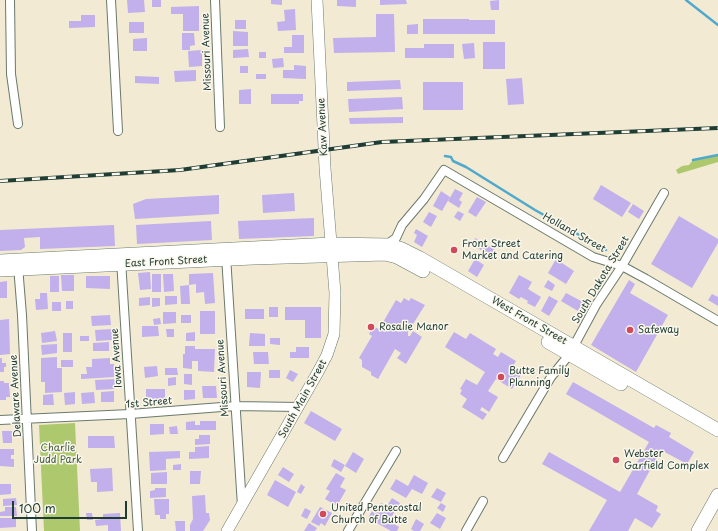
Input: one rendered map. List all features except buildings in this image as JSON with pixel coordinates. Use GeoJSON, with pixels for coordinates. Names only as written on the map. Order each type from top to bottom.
{"type":"FeatureCollection","features":[{"type":"Feature","properties":{"kind":"main road","name":"Kaw Avenue"},"geometry":{"type":"LineString","coordinates":[[317,0],[325,168],[331,250]]}},
{"type":"Feature","properties":{"kind":"main road","name":"West Front Street"},"geometry":{"type":"LineString","coordinates":[[331,250],[386,249],[397,257],[718,430]]}},
{"type":"Feature","properties":{"kind":"main road","name":"East Front Street"},"geometry":{"type":"LineString","coordinates":[[0,270],[18,265],[331,250]]}},
{"type":"Feature","properties":{"kind":"main road","name":"South Main Street"},"geometry":{"type":"LineString","coordinates":[[227,531],[299,407],[327,355],[334,334],[335,293],[331,250]]}},
{"type":"Feature","properties":{"kind":"main road","name":"East Front Street"},"geometry":{"type":"LineString","coordinates":[[0,261],[18,265]]}},
{"type":"Feature","properties":{"kind":"main road","name":"West Front Street"},"geometry":{"type":"LineString","coordinates":[[571,350],[718,440]]}},
{"type":"Feature","properties":{"kind":"main road"},"geometry":{"type":"LineString","coordinates":[[698,531],[718,495]]}},
{"type":"Feature","properties":{"kind":"street"},"geometry":{"type":"LineString","coordinates":[[10,0],[11,74],[18,124]]}},
{"type":"Feature","properties":{"kind":"street"},"geometry":{"type":"LineString","coordinates":[[111,0],[118,131]]}},
{"type":"Feature","properties":{"kind":"street","name":"Missouri Avenue"},"geometry":{"type":"LineString","coordinates":[[216,0],[220,127]]}},
{"type":"Feature","properties":{"kind":"street","name":"Holland Street"},"geometry":{"type":"LineString","coordinates":[[386,249],[396,238],[402,225],[424,199],[444,170],[593,257],[622,266],[718,321]]}},
{"type":"Feature","properties":{"kind":"street","name":"South Dakota Street"},"geometry":{"type":"LineString","coordinates":[[503,458],[551,376],[571,350],[596,305],[622,266],[664,193]]}},
{"type":"Feature","properties":{"kind":"street","name":"Missouri Avenue"},"geometry":{"type":"LineString","coordinates":[[226,254],[242,506]]}},
{"type":"Feature","properties":{"kind":"street","name":"Iowa Avenue"},"geometry":{"type":"LineString","coordinates":[[121,260],[138,531]]}},
{"type":"Feature","properties":{"kind":"street","name":"Delaware Avenue"},"geometry":{"type":"LineString","coordinates":[[18,265],[32,531]]}},
{"type":"Feature","properties":{"kind":"street","name":"1st Street"},"geometry":{"type":"LineString","coordinates":[[0,420],[27,420],[130,414],[235,406],[299,407]]}},
{"type":"Feature","properties":{"kind":"street"},"geometry":{"type":"LineString","coordinates":[[348,531],[396,451]]}},
{"type":"Feature","properties":{"kind":"street"},"geometry":{"type":"LineString","coordinates":[[466,531],[483,501]]}},
{"type":"Feature","properties":{"kind":"green space"},"geometry":{"type":"Polygon","coordinates":[[[718,155],[718,162],[678,174],[676,170],[682,166],[689,165],[693,160],[718,155]]]}},
{"type":"Feature","properties":{"kind":"green space","name":"Charlie Judd Park"},"geometry":{"type":"Polygon","coordinates":[[[75,423],[80,531],[44,531],[39,425],[75,423]]]}},
{"type":"Feature","properties":{"kind":"waterway"},"geometry":{"type":"LineString","coordinates":[[686,0],[718,25]]}},
{"type":"Feature","properties":{"kind":"waterway"},"geometry":{"type":"LineString","coordinates":[[693,160],[718,155]]}},
{"type":"Feature","properties":{"kind":"waterway"},"geometry":{"type":"LineString","coordinates":[[445,156],[451,157],[453,161],[466,167],[535,210],[606,250]]}},
{"type":"Feature","properties":{"kind":"railway"},"geometry":{"type":"LineString","coordinates":[[0,181],[180,170],[382,142],[718,128]]}},
{"type":"Feature","properties":{"kind":"place","name":"Front Street Market and Catering"},"geometry":{"type":"Point","coordinates":[454,250]}},
{"type":"Feature","properties":{"kind":"place","name":"Rosalie Manor"},"geometry":{"type":"Point","coordinates":[371,327]}},
{"type":"Feature","properties":{"kind":"place","name":"Safeway"},"geometry":{"type":"Point","coordinates":[630,330]}},
{"type":"Feature","properties":{"kind":"place","name":"Butte Family Planning"},"geometry":{"type":"Point","coordinates":[501,377]}},
{"type":"Feature","properties":{"kind":"place","name":"Webster Garfield Complex"},"geometry":{"type":"Point","coordinates":[616,460]}},
{"type":"Feature","properties":{"kind":"place","name":"United Pentecostal Church of Butte"},"geometry":{"type":"Point","coordinates":[323,514]}}]}
